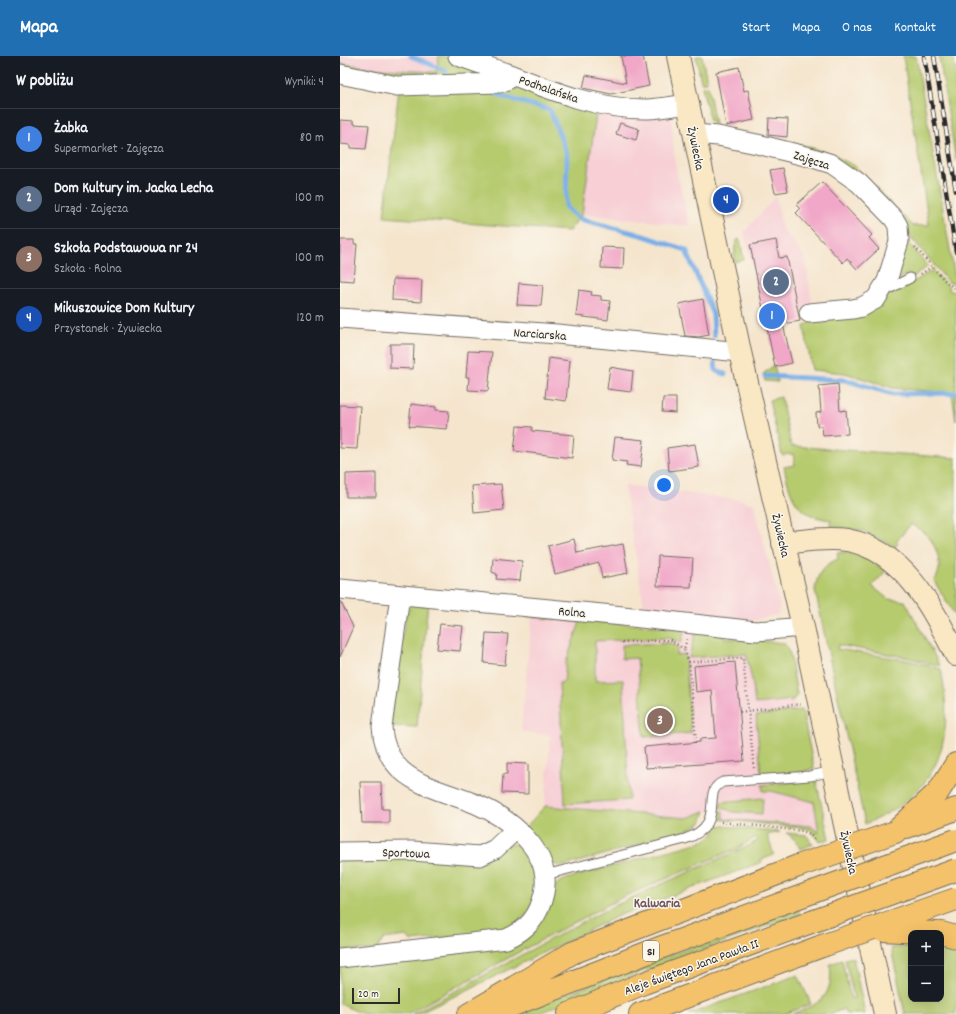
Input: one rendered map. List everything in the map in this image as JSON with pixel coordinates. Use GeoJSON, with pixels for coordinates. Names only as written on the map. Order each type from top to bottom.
{"type":"FeatureCollection","features":[{"type":"Feature","properties":{"kind":"highway"},"geometry":{"type":"LineString","coordinates":[[895,832],[938,792],[956,764]]}},
{"type":"Feature","properties":{"kind":"highway"},"geometry":{"type":"LineString","coordinates":[[469,1014],[572,953],[798,866],[956,809]]}},
{"type":"Feature","properties":{"kind":"highway","name":"Aleje świętego Jana Pawła II"},"geometry":{"type":"LineString","coordinates":[[490,1014],[662,947],[956,840]]}},
{"type":"Feature","properties":{"kind":"highway","name":"Aleje świętego Jana Pawła II"},"geometry":{"type":"LineString","coordinates":[[569,1014],[644,983],[956,870]]}},
{"type":"Feature","properties":{"kind":"highway"},"geometry":{"type":"LineString","coordinates":[[640,1014],[868,929],[956,899]]}},
{"type":"Feature","properties":{"kind":"highway"},"geometry":{"type":"LineString","coordinates":[[868,929],[908,931]]}},
{"type":"Feature","properties":{"kind":"highway"},"geometry":{"type":"LineString","coordinates":[[944,934],[956,937]]}},
{"type":"Feature","properties":{"kind":"main road","name":"Żywiecka"},"geometry":{"type":"LineString","coordinates":[[678,56],[740,352],[803,627],[885,1014]]}},
{"type":"Feature","properties":{"kind":"main road"},"geometry":{"type":"LineString","coordinates":[[783,543],[823,539],[847,540],[877,550],[897,564],[925,601],[956,656]]}},
{"type":"Feature","properties":{"kind":"street"},"geometry":{"type":"LineString","coordinates":[[458,56],[512,75]]}},
{"type":"Feature","properties":{"kind":"street","name":"Podhalańska"},"geometry":{"type":"LineString","coordinates":[[340,74],[397,86],[498,83],[507,80],[512,75],[552,91],[608,105],[648,109],[688,104]]}},
{"type":"Feature","properties":{"kind":"street","name":"Zajęcza"},"geometry":{"type":"LineString","coordinates":[[695,134],[758,141],[832,164],[846,172],[874,197],[894,219],[900,234]]}},
{"type":"Feature","properties":{"kind":"street"},"geometry":{"type":"LineString","coordinates":[[809,313],[862,307],[870,303],[882,292],[895,255],[900,234]]}},
{"type":"Feature","properties":{"kind":"street","name":"Narciarska"},"geometry":{"type":"LineString","coordinates":[[340,318],[557,334],[740,352]]}},
{"type":"Feature","properties":{"kind":"street","name":"Rolna"},"geometry":{"type":"LineString","coordinates":[[340,590],[691,623],[756,631],[803,627]]}},
{"type":"Feature","properties":{"kind":"street"},"geometry":{"type":"LineString","coordinates":[[340,958],[506,939],[524,929],[538,913],[545,889],[546,875],[540,858],[532,845],[516,829],[497,815],[477,804],[426,785],[409,776],[390,756],[383,738],[382,727],[400,595]]}},
{"type":"Feature","properties":{"kind":"street","name":"Sportowa"},"geometry":{"type":"LineString","coordinates":[[340,852],[412,851],[472,856],[488,854],[516,829]]}},
{"type":"Feature","properties":{"kind":"lane"},"geometry":{"type":"LineString","coordinates":[[882,292],[910,278]]}},
{"type":"Feature","properties":{"kind":"lane"},"geometry":{"type":"LineString","coordinates":[[546,875],[685,839],[700,833],[709,821],[713,793],[717,784],[723,782],[810,776],[834,771]]}},
{"type":"Feature","properties":{"kind":"path"},"geometry":{"type":"LineString","coordinates":[[900,234],[908,238],[946,282],[956,289]]}},
{"type":"Feature","properties":{"kind":"path"},"geometry":{"type":"LineString","coordinates":[[691,623],[684,649],[689,662],[696,742]]}},
{"type":"Feature","properties":{"kind":"path"},"geometry":{"type":"LineString","coordinates":[[622,642],[670,640],[684,649]]}},
{"type":"Feature","properties":{"kind":"path"},"geometry":{"type":"LineString","coordinates":[[689,662],[743,658],[750,711],[755,780]]}},
{"type":"Feature","properties":{"kind":"path"},"geometry":{"type":"LineString","coordinates":[[740,712],[804,704]]}},
{"type":"Feature","properties":{"kind":"path"},"geometry":{"type":"LineString","coordinates":[[709,821],[803,831],[810,834],[817,844]]}},
{"type":"Feature","properties":{"kind":"shaded area"},"geometry":{"type":"Polygon","coordinates":[[[340,56],[439,56],[436,72],[378,69],[340,63],[340,56]]]}},
{"type":"Feature","properties":{"kind":"shaded area"},"geometry":{"type":"Polygon","coordinates":[[[597,108],[671,114],[675,164],[690,226],[582,214],[597,108]]]}},
{"type":"Feature","properties":{"kind":"shaded area"},"geometry":{"type":"Polygon","coordinates":[[[776,196],[782,228],[805,257],[813,308],[801,309],[802,322],[765,329],[744,232],[776,196]]]}},
{"type":"Feature","properties":{"kind":"shaded area"},"geometry":{"type":"Polygon","coordinates":[[[624,485],[741,500],[754,504],[780,606],[777,615],[752,621],[725,622],[645,613],[624,485]]]}},
{"type":"Feature","properties":{"kind":"shaded area"},"geometry":{"type":"Polygon","coordinates":[[[532,617],[761,642],[783,655],[809,770],[820,833],[811,826],[723,819],[723,811],[705,811],[687,818],[545,806],[550,736],[521,731],[532,617]]]}},
{"type":"Feature","properties":{"kind":"green space"},"geometry":{"type":"Polygon","coordinates":[[[439,56],[445,56],[501,75],[417,83],[340,71],[340,63],[378,69],[436,72],[439,56]]]}},
{"type":"Feature","properties":{"kind":"green space"},"geometry":{"type":"Polygon","coordinates":[[[696,56],[702,56],[707,82],[701,82],[696,56]]]}},
{"type":"Feature","properties":{"kind":"green space"},"geometry":{"type":"Polygon","coordinates":[[[903,56],[916,56],[956,284],[948,282],[873,191],[770,139],[807,146],[832,155],[855,166],[913,226],[929,225],[903,56]]]}},
{"type":"Feature","properties":{"kind":"green space"},"geometry":{"type":"Polygon","coordinates":[[[939,56],[953,56],[956,73],[956,162],[939,56]]]}},
{"type":"Feature","properties":{"kind":"green space"},"geometry":{"type":"Polygon","coordinates":[[[515,84],[597,108],[582,214],[569,231],[384,217],[399,89],[515,84]]]}},
{"type":"Feature","properties":{"kind":"green space"},"geometry":{"type":"Polygon","coordinates":[[[708,86],[715,125],[710,121],[702,87],[708,86]]]}},
{"type":"Feature","properties":{"kind":"green space"},"geometry":{"type":"Polygon","coordinates":[[[905,238],[928,266],[913,277],[908,274],[890,285],[905,238]]]}},
{"type":"Feature","properties":{"kind":"green space"},"geometry":{"type":"Polygon","coordinates":[[[738,239],[740,240],[744,260],[734,262],[735,246],[738,239]]]}},
{"type":"Feature","properties":{"kind":"green space"},"geometry":{"type":"Polygon","coordinates":[[[932,270],[949,287],[950,291],[956,292],[956,421],[952,393],[893,388],[845,373],[812,370],[804,326],[819,318],[888,295],[917,280],[932,270]]]}},
{"type":"Feature","properties":{"kind":"green space"},"geometry":{"type":"Polygon","coordinates":[[[774,365],[778,382],[765,381],[763,374],[774,365]]]}},
{"type":"Feature","properties":{"kind":"green space"},"geometry":{"type":"Polygon","coordinates":[[[781,397],[791,446],[956,458],[956,617],[934,581],[939,571],[935,547],[928,537],[920,530],[911,524],[896,542],[898,543],[895,547],[863,531],[831,526],[831,520],[819,518],[810,514],[797,504],[789,488],[784,467],[795,465],[793,454],[782,455],[769,400],[781,397]]]}},
{"type":"Feature","properties":{"kind":"green space"},"geometry":{"type":"Polygon","coordinates":[[[848,552],[869,560],[886,571],[872,586],[888,599],[905,601],[940,666],[910,658],[838,645],[837,649],[911,661],[941,669],[945,696],[946,721],[943,744],[936,764],[925,782],[909,798],[890,812],[865,824],[815,590],[819,575],[828,564],[838,559],[837,553],[848,552]]]}},
{"type":"Feature","properties":{"kind":"green space"},"geometry":{"type":"Polygon","coordinates":[[[428,601],[417,727],[389,726],[406,613],[413,603],[428,601]]]}},
{"type":"Feature","properties":{"kind":"green space"},"geometry":{"type":"Polygon","coordinates":[[[527,616],[682,628],[684,633],[681,643],[669,638],[595,641],[595,681],[623,680],[629,800],[565,804],[559,683],[564,682],[566,662],[580,622],[527,616]]]}},
{"type":"Feature","properties":{"kind":"green space"},"geometry":{"type":"Polygon","coordinates":[[[699,630],[722,633],[724,638],[784,643],[790,654],[797,695],[793,700],[755,704],[752,680],[746,654],[689,658],[695,634],[699,630]]]}},
{"type":"Feature","properties":{"kind":"green space"},"geometry":{"type":"Polygon","coordinates":[[[670,643],[679,648],[676,655],[685,654],[691,733],[644,737],[637,658],[622,659],[622,645],[670,643]]]}},
{"type":"Feature","properties":{"kind":"green space"},"geometry":{"type":"Polygon","coordinates":[[[802,710],[814,768],[795,773],[761,773],[756,716],[802,710]]]}},
{"type":"Feature","properties":{"kind":"green space"},"geometry":{"type":"Polygon","coordinates":[[[816,780],[829,839],[820,842],[810,829],[716,819],[717,811],[723,811],[723,819],[811,826],[819,833],[814,802],[771,791],[763,791],[762,785],[816,780]]]}},
{"type":"Feature","properties":{"kind":"green space"},"geometry":{"type":"Polygon","coordinates":[[[763,798],[762,814],[733,812],[720,807],[721,802],[763,798]]]}},
{"type":"Feature","properties":{"kind":"green space"},"geometry":{"type":"Polygon","coordinates":[[[545,806],[687,818],[705,811],[701,823],[686,831],[564,866],[557,865],[546,858],[524,829],[545,806]]]}},
{"type":"Feature","properties":{"kind":"green space"},"geometry":{"type":"Polygon","coordinates":[[[715,825],[780,832],[767,835],[774,855],[761,860],[762,862],[618,916],[418,1014],[412,1014],[596,915],[758,840],[756,837],[740,847],[621,898],[407,1014],[363,1014],[340,1004],[340,962],[525,940],[532,931],[553,888],[558,883],[566,879],[704,841],[714,834],[715,825]]]}},
{"type":"Feature","properties":{"kind":"green space"},"geometry":{"type":"Polygon","coordinates":[[[787,833],[806,835],[813,844],[800,849],[796,841],[787,833]]]}},
{"type":"Feature","properties":{"kind":"green space"},"geometry":{"type":"Polygon","coordinates":[[[516,844],[527,850],[539,879],[531,911],[508,931],[412,941],[406,936],[384,939],[376,950],[340,950],[340,858],[357,858],[361,863],[381,862],[387,856],[516,844]]]}},
{"type":"Feature","properties":{"kind":"green space"},"geometry":{"type":"Polygon","coordinates":[[[797,908],[799,910],[799,914],[615,982],[537,1014],[513,1014],[797,908]]]}},
{"type":"Feature","properties":{"kind":"green space"},"geometry":{"type":"Polygon","coordinates":[[[908,946],[908,1002],[944,1002],[944,949],[956,953],[956,1014],[905,1014],[891,948],[908,946]]]}},
{"type":"Feature","properties":{"kind":"green space"},"geometry":{"type":"Polygon","coordinates":[[[853,957],[865,1014],[846,1014],[844,1009],[830,1014],[792,1014],[810,1007],[823,998],[830,984],[830,964],[842,960],[851,999],[854,998],[845,959],[853,957]]]}},
{"type":"Feature","properties":{"kind":"green space"},"geometry":{"type":"Polygon","coordinates":[[[798,975],[811,1004],[784,1014],[689,1014],[798,975]]]}},
{"type":"Feature","properties":{"kind":"building"},"geometry":{"type":"Polygon","coordinates":[[[621,56],[643,56],[649,86],[611,94],[583,88],[586,75],[626,83],[621,56]]]}},
{"type":"Feature","properties":{"kind":"building"},"geometry":{"type":"Polygon","coordinates":[[[739,67],[744,91],[748,90],[754,120],[726,126],[716,72],[739,67]]]}},
{"type":"Feature","properties":{"kind":"building"},"geometry":{"type":"Polygon","coordinates":[[[769,118],[788,119],[787,137],[768,135],[769,118]]]}},
{"type":"Feature","properties":{"kind":"building"},"geometry":{"type":"Polygon","coordinates":[[[340,120],[354,121],[354,124],[369,125],[366,149],[351,148],[351,145],[340,144],[340,120]]]}},
{"type":"Feature","properties":{"kind":"building"},"geometry":{"type":"Polygon","coordinates":[[[620,123],[639,129],[636,140],[616,134],[620,123]]]}},
{"type":"Feature","properties":{"kind":"building"},"geometry":{"type":"Polygon","coordinates":[[[783,168],[788,191],[775,193],[770,170],[783,168]]]}},
{"type":"Feature","properties":{"kind":"building"},"geometry":{"type":"Polygon","coordinates":[[[822,182],[872,235],[869,238],[879,249],[857,269],[847,258],[843,263],[796,213],[800,209],[796,205],[822,182]]]}},
{"type":"Feature","properties":{"kind":"building"},"geometry":{"type":"Polygon","coordinates":[[[340,240],[354,240],[354,244],[357,244],[354,281],[340,280],[340,240]]]}},
{"type":"Feature","properties":{"kind":"building"},"geometry":{"type":"Polygon","coordinates":[[[776,240],[779,258],[787,257],[800,321],[783,324],[792,363],[775,367],[750,245],[776,240]]]}},
{"type":"Feature","properties":{"kind":"building"},"geometry":{"type":"Polygon","coordinates":[[[602,247],[624,248],[623,269],[601,268],[602,247]]]}},
{"type":"Feature","properties":{"kind":"building"},"geometry":{"type":"Polygon","coordinates":[[[393,279],[422,280],[421,302],[392,300],[393,279]]]}},
{"type":"Feature","properties":{"kind":"building"},"geometry":{"type":"Polygon","coordinates":[[[519,283],[543,285],[541,306],[517,305],[519,283]]]}},
{"type":"Feature","properties":{"kind":"building"},"geometry":{"type":"Polygon","coordinates":[[[579,290],[592,292],[591,295],[601,296],[601,300],[610,301],[608,320],[576,316],[579,290]]]}},
{"type":"Feature","properties":{"kind":"building"},"geometry":{"type":"Polygon","coordinates":[[[703,299],[709,335],[699,337],[685,336],[679,304],[703,299]]]}},
{"type":"Feature","properties":{"kind":"building"},"geometry":{"type":"Polygon","coordinates":[[[390,344],[414,344],[413,369],[390,368],[390,344]]]}},
{"type":"Feature","properties":{"kind":"building"},"geometry":{"type":"Polygon","coordinates":[[[468,351],[492,352],[488,391],[468,390],[469,377],[466,377],[468,351]]]}},
{"type":"Feature","properties":{"kind":"building"},"geometry":{"type":"Polygon","coordinates":[[[549,358],[570,361],[566,401],[545,398],[549,358]]]}},
{"type":"Feature","properties":{"kind":"building"},"geometry":{"type":"Polygon","coordinates":[[[610,367],[633,371],[631,392],[607,389],[610,367]]]}},
{"type":"Feature","properties":{"kind":"building"},"geometry":{"type":"Polygon","coordinates":[[[838,384],[840,411],[846,410],[848,434],[823,436],[822,426],[817,426],[816,413],[821,412],[819,386],[838,384]]]}},
{"type":"Feature","properties":{"kind":"building"},"geometry":{"type":"Polygon","coordinates":[[[663,398],[676,398],[676,413],[662,412],[663,398]]]}},
{"type":"Feature","properties":{"kind":"building"},"geometry":{"type":"Polygon","coordinates":[[[411,404],[436,407],[436,410],[449,411],[447,429],[409,426],[411,404]]]}},
{"type":"Feature","properties":{"kind":"building"},"geometry":{"type":"Polygon","coordinates":[[[340,405],[360,406],[357,449],[340,448],[340,405]]]}},
{"type":"Feature","properties":{"kind":"building"},"geometry":{"type":"Polygon","coordinates":[[[517,426],[532,427],[532,431],[574,435],[572,458],[514,451],[517,426]]]}},
{"type":"Feature","properties":{"kind":"building"},"geometry":{"type":"Polygon","coordinates":[[[615,437],[644,440],[641,467],[626,465],[627,462],[612,460],[615,437]]]}},
{"type":"Feature","properties":{"kind":"building"},"geometry":{"type":"Polygon","coordinates":[[[695,444],[699,467],[669,471],[667,448],[695,444]]]}},
{"type":"Feature","properties":{"kind":"building"},"geometry":{"type":"Polygon","coordinates":[[[376,473],[376,497],[346,497],[346,474],[376,473]]]}},
{"type":"Feature","properties":{"kind":"building"},"geometry":{"type":"Polygon","coordinates":[[[501,484],[504,510],[474,513],[472,486],[501,484]]]}},
{"type":"Feature","properties":{"kind":"building"},"geometry":{"type":"Polygon","coordinates":[[[574,539],[577,553],[623,544],[628,573],[602,578],[599,563],[555,574],[548,546],[574,539]]]}},
{"type":"Feature","properties":{"kind":"building"},"geometry":{"type":"Polygon","coordinates":[[[658,556],[693,558],[691,587],[657,586],[658,556]]]}},
{"type":"Feature","properties":{"kind":"building"},"geometry":{"type":"Polygon","coordinates":[[[493,558],[522,561],[520,581],[496,579],[497,574],[492,572],[493,558]]]}},
{"type":"Feature","properties":{"kind":"building"},"geometry":{"type":"Polygon","coordinates":[[[340,600],[353,627],[340,657],[340,600]]]}},
{"type":"Feature","properties":{"kind":"building"},"geometry":{"type":"Polygon","coordinates":[[[440,624],[463,626],[460,651],[437,649],[440,624]]]}},
{"type":"Feature","properties":{"kind":"building"},"geometry":{"type":"Polygon","coordinates":[[[486,633],[508,634],[505,665],[484,663],[486,633]]]}},
{"type":"Feature","properties":{"kind":"building"},"geometry":{"type":"Polygon","coordinates":[[[735,662],[744,761],[646,768],[644,747],[700,742],[700,739],[716,738],[712,690],[696,692],[694,666],[735,662]]]}},
{"type":"Feature","properties":{"kind":"building"},"geometry":{"type":"Polygon","coordinates":[[[507,763],[528,764],[528,794],[502,793],[503,774],[507,774],[507,763]]]}},
{"type":"Feature","properties":{"kind":"building"},"geometry":{"type":"Polygon","coordinates":[[[360,782],[381,782],[382,809],[389,809],[389,823],[362,823],[360,782]]]}},
{"type":"Feature","properties":{"kind":"waterway"},"geometry":{"type":"LineString","coordinates":[[411,56],[446,71]]}},
{"type":"Feature","properties":{"kind":"waterway"},"geometry":{"type":"LineString","coordinates":[[490,90],[503,97],[550,110],[567,154],[566,208],[580,219],[641,235],[686,250],[713,314],[714,336]]}},
{"type":"Feature","properties":{"kind":"waterway"},"geometry":{"type":"LineString","coordinates":[[715,363],[716,371],[725,374]]}},
{"type":"Feature","properties":{"kind":"waterway"},"geometry":{"type":"LineString","coordinates":[[765,376],[845,380],[893,394],[956,393]]}},
{"type":"Feature","properties":{"kind":"railway"},"geometry":{"type":"LineString","coordinates":[[924,56],[956,252]]}},
{"type":"Feature","properties":{"kind":"railway"},"geometry":{"type":"LineString","coordinates":[[934,56],[956,191]]}},
{"type":"Feature","properties":{"kind":"place","name":"Mikuszowice Dom Kultury"},"geometry":{"type":"Point","coordinates":[726,200]}},
{"type":"Feature","properties":{"kind":"place","name":"Dom Kultury im. Jacka Lecha"},"geometry":{"type":"Point","coordinates":[776,282]}},
{"type":"Feature","properties":{"kind":"place","name":"Żabka"},"geometry":{"type":"Point","coordinates":[772,316]}},
{"type":"Feature","properties":{"kind":"place","name":"Szkoła Podstawowa nr 24"},"geometry":{"type":"Point","coordinates":[660,721]}},
{"type":"Feature","properties":{"kind":"district","name":"Kalwaria"},"geometry":{"type":"Point","coordinates":[657,902]}}]}
